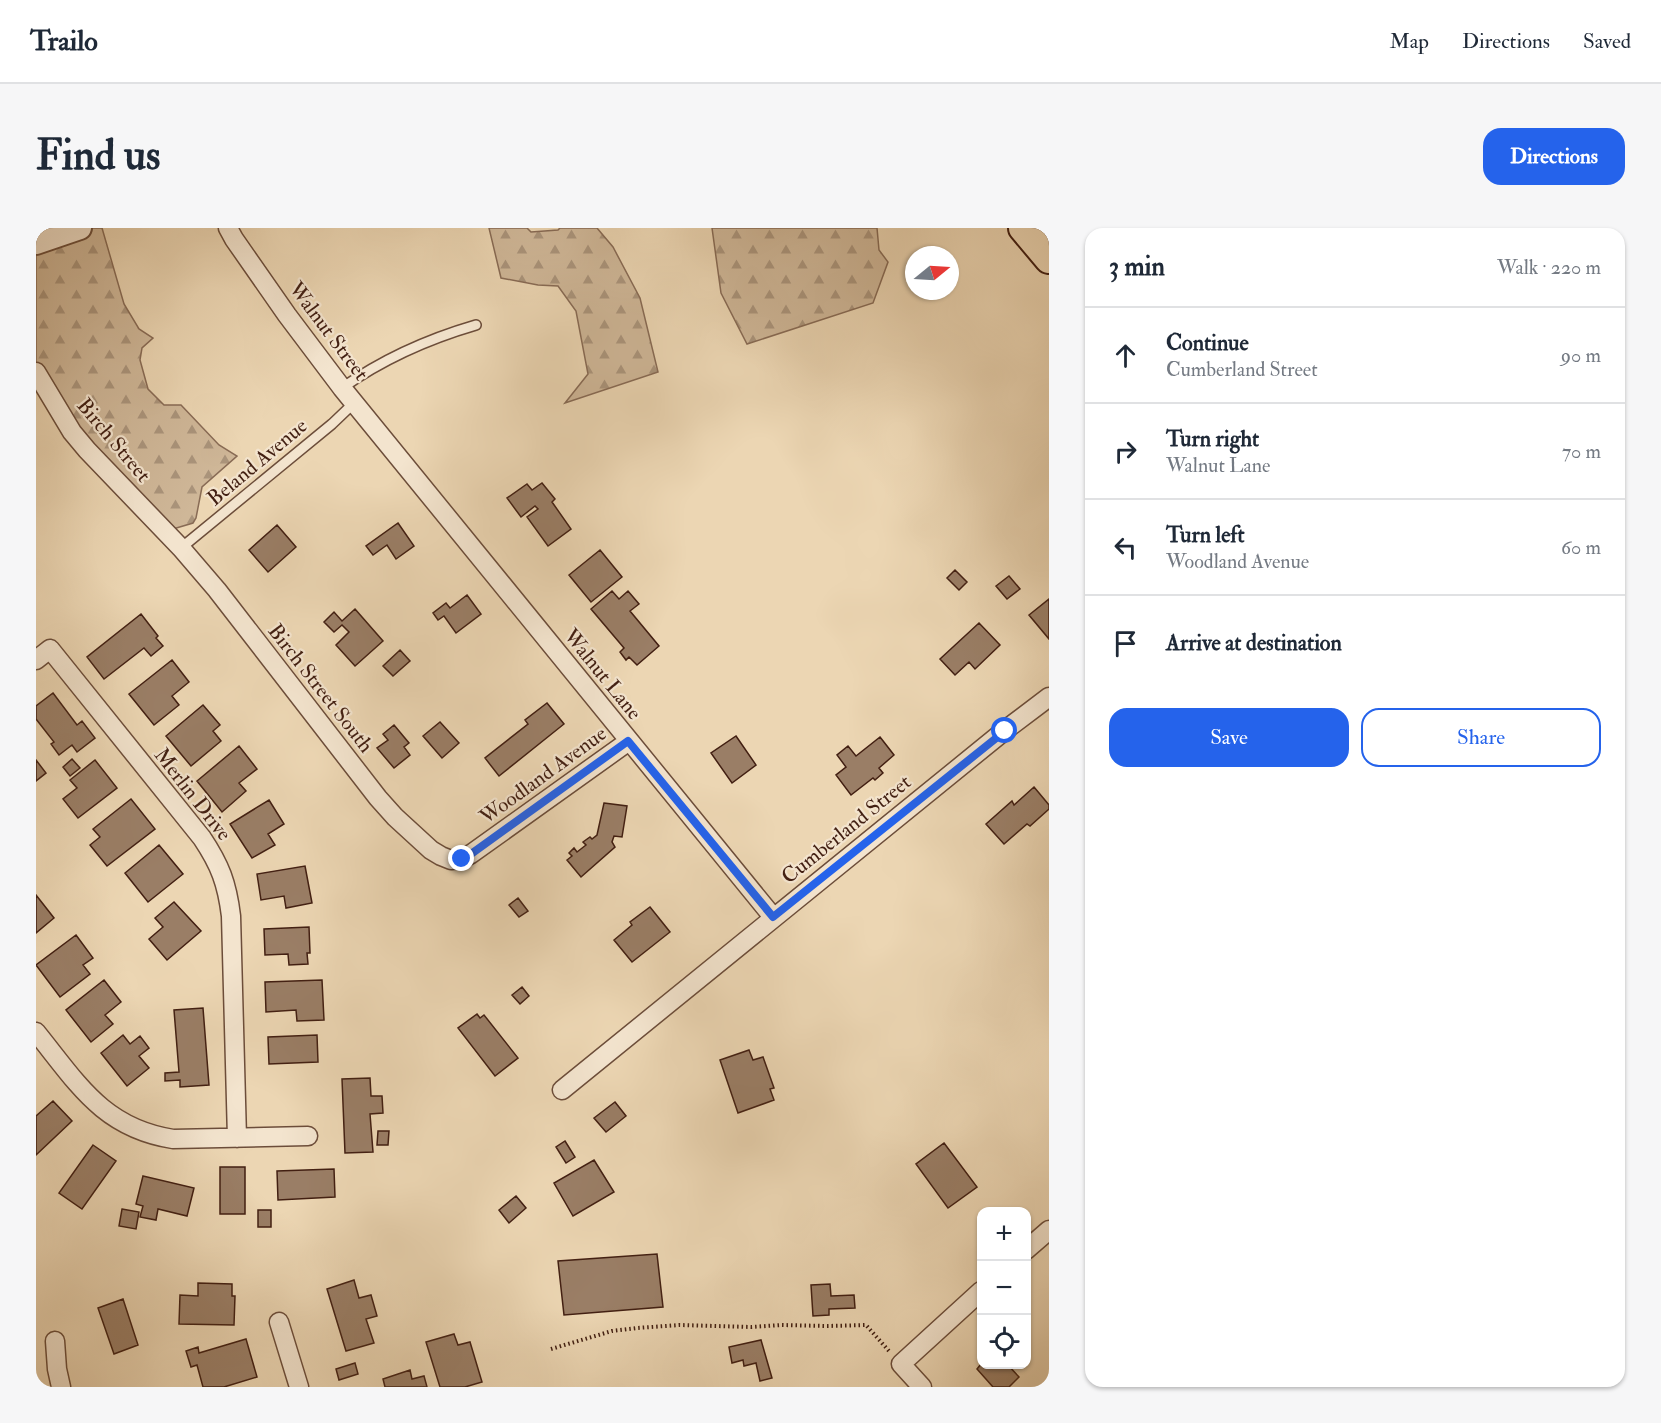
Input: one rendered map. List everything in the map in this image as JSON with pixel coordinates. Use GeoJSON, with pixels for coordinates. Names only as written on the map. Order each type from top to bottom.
{"type":"FeatureCollection","features":[{"type":"Feature","properties":{"kind":"main road"},"geometry":{"type":"LineString","coordinates":[[1023,228],[1046,255]]}},
{"type":"Feature","properties":{"kind":"street"},"geometry":{"type":"LineString","coordinates":[[36,243],[80,228]]}},
{"type":"Feature","properties":{"kind":"street","name":"Walnut Street"},"geometry":{"type":"LineString","coordinates":[[228,228],[287,315],[398,458]]}},
{"type":"Feature","properties":{"kind":"street","name":"Birch Street"},"geometry":{"type":"LineString","coordinates":[[36,372],[72,432],[165,532]]}},
{"type":"Feature","properties":{"kind":"street","name":"Walnut Lane"},"geometry":{"type":"LineString","coordinates":[[398,458],[773,917]]}},
{"type":"Feature","properties":{"kind":"street","name":"Birch Street South"},"geometry":{"type":"LineString","coordinates":[[165,532],[217,590],[378,798],[412,834],[431,850],[451,860]]}},
{"type":"Feature","properties":{"kind":"street","name":"Merlin Drive"},"geometry":{"type":"LineString","coordinates":[[43,655],[202,838],[222,873],[231,916],[237,1138]]}},
{"type":"Feature","properties":{"kind":"street","name":"Cumberland Street"},"geometry":{"type":"LineString","coordinates":[[562,1090],[773,917],[1049,697]]}},
{"type":"Feature","properties":{"kind":"street","name":"Woodland Avenue"},"geometry":{"type":"LineString","coordinates":[[451,860],[462,859],[471,854],[628,741]]}},
{"type":"Feature","properties":{"kind":"street"},"geometry":{"type":"LineString","coordinates":[[36,1032],[80,1087],[107,1113],[123,1123],[173,1139],[308,1136]]}},
{"type":"Feature","properties":{"kind":"street"},"geometry":{"type":"LineString","coordinates":[[1031,1246],[1049,1230]]}},
{"type":"Feature","properties":{"kind":"street"},"geometry":{"type":"LineString","coordinates":[[922,1387],[901,1364],[977,1295]]}},
{"type":"Feature","properties":{"kind":"street"},"geometry":{"type":"LineString","coordinates":[[279,1322],[299,1387]]}},
{"type":"Feature","properties":{"kind":"street"},"geometry":{"type":"LineString","coordinates":[[55,1341],[61,1387]]}},
{"type":"Feature","properties":{"kind":"lane"},"geometry":{"type":"LineString","coordinates":[[342,388],[391,357],[440,336],[476,325]]}},
{"type":"Feature","properties":{"kind":"lane","name":"Beland Avenue"},"geometry":{"type":"LineString","coordinates":[[181,548],[332,424],[354,403]]}},
{"type":"Feature","properties":{"kind":"path"},"geometry":{"type":"LineString","coordinates":[[550,1349],[612,1331],[637,1328],[680,1325],[751,1327],[866,1324],[901,1364]]}},
{"type":"Feature","properties":{"kind":"green space"},"geometry":{"type":"Polygon","coordinates":[[[36,228],[102,228],[124,304],[139,329],[153,338],[142,348],[140,360],[148,389],[164,405],[181,405],[219,445],[237,456],[202,487],[193,523],[163,532],[149,524],[36,369],[36,228]]]}},
{"type":"Feature","properties":{"kind":"green space"},"geometry":{"type":"Polygon","coordinates":[[[489,228],[527,228],[531,232],[560,228],[597,228],[613,247],[640,298],[658,372],[565,403],[588,374],[576,311],[558,286],[501,278],[489,228]]]}},
{"type":"Feature","properties":{"kind":"green space"},"geometry":{"type":"Polygon","coordinates":[[[712,228],[877,228],[879,250],[888,262],[873,303],[747,344],[721,293],[712,228]]]}},
{"type":"Feature","properties":{"kind":"building"},"geometry":{"type":"Polygon","coordinates":[[[542,483],[555,499],[552,502],[571,529],[548,546],[527,517],[538,509],[535,506],[521,517],[507,498],[527,484],[532,490],[542,483]]]}},
{"type":"Feature","properties":{"kind":"building"},"geometry":{"type":"Polygon","coordinates":[[[398,523],[414,546],[396,559],[387,545],[373,555],[366,546],[398,523]]]}},
{"type":"Feature","properties":{"kind":"building"},"geometry":{"type":"Polygon","coordinates":[[[277,525],[296,547],[268,572],[249,550],[277,525]]]}},
{"type":"Feature","properties":{"kind":"building"},"geometry":{"type":"Polygon","coordinates":[[[600,550],[622,577],[591,602],[569,575],[600,550]]]}},
{"type":"Feature","properties":{"kind":"building"},"geometry":{"type":"Polygon","coordinates":[[[955,570],[967,582],[959,590],[947,578],[955,570]]]}},
{"type":"Feature","properties":{"kind":"building"},"geometry":{"type":"Polygon","coordinates":[[[1009,576],[1020,589],[1007,599],[996,586],[1009,576]]]}},
{"type":"Feature","properties":{"kind":"building"},"geometry":{"type":"Polygon","coordinates":[[[612,591],[619,599],[628,591],[639,604],[630,611],[659,646],[637,665],[629,657],[626,660],[620,652],[624,648],[591,609],[612,591]]]}},
{"type":"Feature","properties":{"kind":"building"},"geometry":{"type":"Polygon","coordinates":[[[467,595],[481,614],[456,633],[444,616],[438,620],[433,613],[446,603],[450,608],[467,595]]]}},
{"type":"Feature","properties":{"kind":"building"},"geometry":{"type":"Polygon","coordinates":[[[1049,599],[1049,639],[1029,615],[1049,599]]]}},
{"type":"Feature","properties":{"kind":"building"},"geometry":{"type":"Polygon","coordinates":[[[355,609],[383,641],[355,666],[336,645],[349,632],[342,625],[334,632],[324,622],[334,612],[342,621],[355,609]]]}},
{"type":"Feature","properties":{"kind":"building"},"geometry":{"type":"Polygon","coordinates":[[[141,614],[163,646],[151,656],[144,648],[104,679],[87,657],[141,614]]]}},
{"type":"Feature","properties":{"kind":"building"},"geometry":{"type":"Polygon","coordinates":[[[979,623],[1000,645],[975,669],[969,662],[955,675],[940,659],[979,623]]]}},
{"type":"Feature","properties":{"kind":"building"},"geometry":{"type":"Polygon","coordinates":[[[400,650],[410,661],[393,676],[383,666],[400,650]]]}},
{"type":"Feature","properties":{"kind":"building"},"geometry":{"type":"Polygon","coordinates":[[[172,660],[189,682],[172,696],[179,705],[154,725],[129,694],[172,660]]]}},
{"type":"Feature","properties":{"kind":"building"},"geometry":{"type":"Polygon","coordinates":[[[53,693],[77,725],[82,721],[95,738],[77,752],[72,745],[59,755],[51,744],[54,742],[36,719],[36,706],[53,693]]]}},
{"type":"Feature","properties":{"kind":"building"},"geometry":{"type":"Polygon","coordinates":[[[547,703],[564,724],[499,776],[485,758],[528,724],[525,720],[547,703]]]}},
{"type":"Feature","properties":{"kind":"building"},"geometry":{"type":"Polygon","coordinates":[[[203,705],[220,725],[213,731],[221,741],[191,766],[166,736],[203,705]]]}},
{"type":"Feature","properties":{"kind":"building"},"geometry":{"type":"Polygon","coordinates":[[[440,722],[459,743],[442,758],[423,736],[440,722]]]}},
{"type":"Feature","properties":{"kind":"building"},"geometry":{"type":"Polygon","coordinates":[[[394,725],[409,743],[404,747],[410,755],[394,768],[377,748],[388,740],[383,734],[394,725]]]}},
{"type":"Feature","properties":{"kind":"building"},"geometry":{"type":"Polygon","coordinates":[[[736,736],[756,765],[732,783],[711,753],[736,736]]]}},
{"type":"Feature","properties":{"kind":"building"},"geometry":{"type":"Polygon","coordinates":[[[880,737],[894,755],[879,768],[883,773],[851,795],[836,775],[846,767],[837,755],[848,746],[856,756],[880,737]]]}},
{"type":"Feature","properties":{"kind":"building"},"geometry":{"type":"Polygon","coordinates":[[[239,746],[257,769],[239,783],[246,791],[222,812],[197,781],[239,746]]]}},
{"type":"Feature","properties":{"kind":"building"},"geometry":{"type":"Polygon","coordinates":[[[72,759],[80,768],[70,776],[63,767],[72,759]]]}},
{"type":"Feature","properties":{"kind":"building"},"geometry":{"type":"Polygon","coordinates":[[[36,760],[46,773],[36,781],[36,760]]]}},
{"type":"Feature","properties":{"kind":"building"},"geometry":{"type":"Polygon","coordinates":[[[95,760],[117,788],[78,818],[63,799],[77,788],[70,780],[95,760]]]}},
{"type":"Feature","properties":{"kind":"building"},"geometry":{"type":"Polygon","coordinates":[[[1034,787],[1049,805],[1049,809],[1004,844],[986,824],[1012,801],[1014,805],[1034,787]]]}},
{"type":"Feature","properties":{"kind":"building"},"geometry":{"type":"Polygon","coordinates":[[[131,799],[155,829],[107,866],[90,845],[100,837],[93,829],[131,799]]]}},
{"type":"Feature","properties":{"kind":"building"},"geometry":{"type":"Polygon","coordinates":[[[269,800],[284,824],[268,834],[275,845],[252,858],[230,824],[269,800]]]}},
{"type":"Feature","properties":{"kind":"building"},"geometry":{"type":"Polygon","coordinates":[[[604,803],[627,806],[622,837],[614,836],[612,842],[615,847],[581,877],[567,860],[572,856],[569,853],[574,848],[577,852],[586,845],[583,842],[597,835],[604,803]]]}},
{"type":"Feature","properties":{"kind":"building"},"geometry":{"type":"Polygon","coordinates":[[[159,845],[183,874],[148,902],[125,873],[159,845]]]}},
{"type":"Feature","properties":{"kind":"building"},"geometry":{"type":"Polygon","coordinates":[[[305,866],[312,903],[286,908],[284,896],[261,900],[257,874],[305,866]]]}},
{"type":"Feature","properties":{"kind":"building"},"geometry":{"type":"Polygon","coordinates":[[[36,895],[54,918],[36,933],[36,895]]]}},
{"type":"Feature","properties":{"kind":"building"},"geometry":{"type":"Polygon","coordinates":[[[518,898],[528,911],[519,917],[509,905],[518,898]]]}},
{"type":"Feature","properties":{"kind":"building"},"geometry":{"type":"Polygon","coordinates":[[[174,902],[201,931],[167,960],[149,939],[163,927],[155,918],[174,902]]]}},
{"type":"Feature","properties":{"kind":"building"},"geometry":{"type":"Polygon","coordinates":[[[650,907],[670,932],[632,962],[614,940],[632,925],[630,922],[650,907]]]}},
{"type":"Feature","properties":{"kind":"building"},"geometry":{"type":"Polygon","coordinates":[[[309,927],[308,964],[289,965],[288,954],[265,955],[264,929],[309,927]]]}},
{"type":"Feature","properties":{"kind":"building"},"geometry":{"type":"Polygon","coordinates":[[[76,935],[93,958],[83,965],[90,974],[60,997],[36,965],[76,935]]]}},
{"type":"Feature","properties":{"kind":"building"},"geometry":{"type":"Polygon","coordinates":[[[104,980],[121,1002],[105,1015],[113,1024],[91,1042],[66,1010],[104,980]]]}},
{"type":"Feature","properties":{"kind":"building"},"geometry":{"type":"Polygon","coordinates":[[[322,980],[324,1020],[297,1021],[296,1010],[266,1012],[265,982],[322,980]]]}},
{"type":"Feature","properties":{"kind":"building"},"geometry":{"type":"Polygon","coordinates":[[[522,987],[529,996],[520,1004],[512,995],[522,987]]]}},
{"type":"Feature","properties":{"kind":"building"},"geometry":{"type":"Polygon","coordinates":[[[203,1008],[209,1085],[180,1087],[180,1080],[165,1081],[165,1073],[179,1072],[174,1010],[203,1008]]]}},
{"type":"Feature","properties":{"kind":"building"},"geometry":{"type":"Polygon","coordinates":[[[477,1014],[480,1018],[484,1015],[518,1058],[495,1076],[458,1028],[477,1014]]]}},
{"type":"Feature","properties":{"kind":"building"},"geometry":{"type":"Polygon","coordinates":[[[123,1035],[130,1044],[140,1036],[149,1048],[139,1056],[149,1068],[127,1086],[101,1053],[123,1035]]]}},
{"type":"Feature","properties":{"kind":"building"},"geometry":{"type":"Polygon","coordinates":[[[317,1035],[318,1062],[269,1064],[268,1037],[317,1035]]]}},
{"type":"Feature","properties":{"kind":"building"},"geometry":{"type":"Polygon","coordinates":[[[749,1050],[753,1060],[763,1057],[774,1088],[770,1089],[774,1100],[738,1113],[720,1060],[749,1050]]]}},
{"type":"Feature","properties":{"kind":"building"},"geometry":{"type":"Polygon","coordinates":[[[370,1078],[371,1096],[382,1096],[383,1113],[370,1114],[373,1152],[345,1153],[342,1079],[370,1078]]]}},
{"type":"Feature","properties":{"kind":"building"},"geometry":{"type":"Polygon","coordinates":[[[53,1101],[72,1121],[36,1155],[36,1116],[53,1101]]]}},
{"type":"Feature","properties":{"kind":"building"},"geometry":{"type":"Polygon","coordinates":[[[615,1102],[626,1116],[606,1132],[594,1118],[615,1102]]]}},
{"type":"Feature","properties":{"kind":"building"},"geometry":{"type":"Polygon","coordinates":[[[378,1131],[389,1131],[388,1145],[377,1145],[378,1131]]]}},
{"type":"Feature","properties":{"kind":"building"},"geometry":{"type":"Polygon","coordinates":[[[565,1141],[575,1157],[566,1163],[556,1147],[565,1141]]]}},
{"type":"Feature","properties":{"kind":"building"},"geometry":{"type":"Polygon","coordinates":[[[944,1143],[977,1187],[948,1208],[916,1164],[944,1143]]]}},
{"type":"Feature","properties":{"kind":"building"},"geometry":{"type":"Polygon","coordinates":[[[93,1145],[116,1161],[82,1209],[59,1193],[93,1145]]]}},
{"type":"Feature","properties":{"kind":"building"},"geometry":{"type":"Polygon","coordinates":[[[594,1160],[614,1192],[573,1216],[554,1183],[594,1160]]]}},
{"type":"Feature","properties":{"kind":"building"},"geometry":{"type":"Polygon","coordinates":[[[220,1167],[245,1167],[245,1214],[220,1214],[220,1167]]]}},
{"type":"Feature","properties":{"kind":"building"},"geometry":{"type":"Polygon","coordinates":[[[334,1169],[335,1197],[278,1200],[277,1171],[334,1169]]]}},
{"type":"Feature","properties":{"kind":"building"},"geometry":{"type":"Polygon","coordinates":[[[143,1176],[194,1188],[187,1216],[158,1209],[156,1220],[140,1217],[143,1206],[136,1204],[143,1176]]]}},
{"type":"Feature","properties":{"kind":"building"},"geometry":{"type":"Polygon","coordinates":[[[516,1196],[526,1208],[509,1223],[499,1210],[516,1196]]]}},
{"type":"Feature","properties":{"kind":"building"},"geometry":{"type":"Polygon","coordinates":[[[122,1209],[139,1212],[136,1229],[119,1226],[122,1209]]]}},
{"type":"Feature","properties":{"kind":"building"},"geometry":{"type":"Polygon","coordinates":[[[258,1210],[271,1210],[271,1227],[258,1227],[258,1210]]]}},
{"type":"Feature","properties":{"kind":"building"},"geometry":{"type":"Polygon","coordinates":[[[657,1254],[663,1307],[564,1315],[558,1261],[657,1254]]]}},
{"type":"Feature","properties":{"kind":"building"},"geometry":{"type":"Polygon","coordinates":[[[354,1280],[359,1298],[371,1295],[377,1316],[366,1319],[374,1343],[346,1351],[327,1289],[354,1280]]]}},
{"type":"Feature","properties":{"kind":"building"},"geometry":{"type":"Polygon","coordinates":[[[198,1283],[232,1284],[232,1296],[235,1296],[234,1325],[179,1324],[180,1295],[198,1296],[198,1283]]]}},
{"type":"Feature","properties":{"kind":"building"},"geometry":{"type":"Polygon","coordinates":[[[830,1284],[831,1296],[854,1295],[855,1308],[829,1309],[829,1315],[813,1316],[811,1285],[830,1284]]]}},
{"type":"Feature","properties":{"kind":"building"},"geometry":{"type":"Polygon","coordinates":[[[123,1299],[138,1345],[114,1354],[98,1308],[123,1299]]]}},
{"type":"Feature","properties":{"kind":"building"},"geometry":{"type":"Polygon","coordinates":[[[454,1334],[458,1345],[470,1342],[482,1382],[465,1387],[440,1387],[426,1342],[454,1334]]]}},
{"type":"Feature","properties":{"kind":"building"},"geometry":{"type":"Polygon","coordinates":[[[246,1339],[257,1377],[224,1387],[203,1387],[197,1365],[191,1367],[186,1351],[198,1347],[199,1353],[246,1339]]]}},
{"type":"Feature","properties":{"kind":"building"},"geometry":{"type":"Polygon","coordinates":[[[761,1340],[772,1378],[760,1381],[756,1363],[744,1366],[743,1360],[732,1363],[729,1347],[761,1340]]]}},
{"type":"Feature","properties":{"kind":"building"},"geometry":{"type":"Polygon","coordinates":[[[355,1363],[358,1374],[339,1380],[336,1369],[355,1363]]]}},
{"type":"Feature","properties":{"kind":"building"},"geometry":{"type":"Polygon","coordinates":[[[977,1369],[1012,1369],[1019,1377],[1009,1387],[993,1387],[977,1369]]]}},
{"type":"Feature","properties":{"kind":"building"},"geometry":{"type":"Polygon","coordinates":[[[410,1370],[412,1379],[424,1376],[427,1387],[385,1387],[383,1379],[410,1370]]]}},
{"type":"Feature","properties":{"kind":"route"},"geometry":{"type":"LineString","coordinates":[[462,859],[628,741],[773,917],[1005,731]]}}]}
